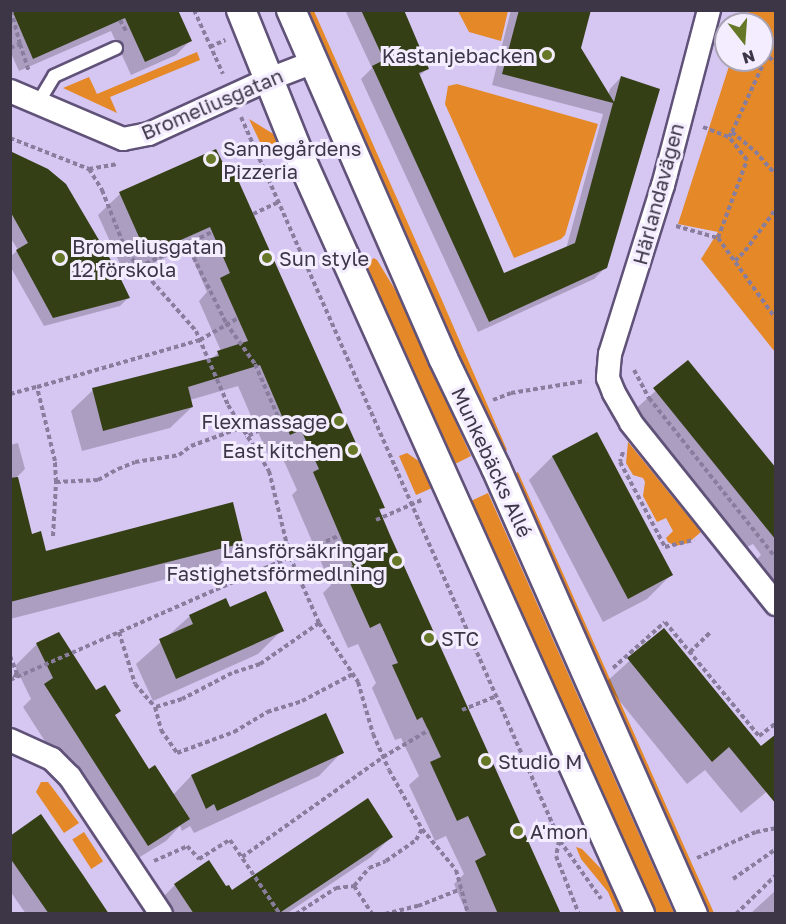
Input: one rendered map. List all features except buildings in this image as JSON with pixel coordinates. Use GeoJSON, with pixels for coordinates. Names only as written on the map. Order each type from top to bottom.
{"type":"FeatureCollection","features":[{"type":"Feature","properties":{"kind":"street"},"geometry":{"type":"LineString","coordinates":[[241,10],[267,80],[640,914]]}},
{"type":"Feature","properties":{"kind":"street","name":"Munkebäcks Allé"},"geometry":{"type":"LineString","coordinates":[[291,10],[442,358],[496,468],[693,914]]}},
{"type":"Feature","properties":{"kind":"street","name":"Härlandavägen"},"geometry":{"type":"LineString","coordinates":[[608,378],[610,354],[660,194],[708,10]]}},
{"type":"Feature","properties":{"kind":"street","name":"Bromeliusgatan"},"geometry":{"type":"LineString","coordinates":[[10,91],[123,139],[149,134],[267,80],[314,62]]}},
{"type":"Feature","properties":{"kind":"street"},"geometry":{"type":"LineString","coordinates":[[608,378],[631,423],[776,604]]}},
{"type":"Feature","properties":{"kind":"street"},"geometry":{"type":"LineString","coordinates":[[10,740],[52,759],[70,777],[161,914]]}},
{"type":"Feature","properties":{"kind":"lane"},"geometry":{"type":"LineString","coordinates":[[38,103],[54,76],[116,48]]}},
{"type":"Feature","properties":{"kind":"path"},"geometry":{"type":"LineString","coordinates":[[10,10],[20,44],[10,48]]}},
{"type":"Feature","properties":{"kind":"path"},"geometry":{"type":"LineString","coordinates":[[194,10],[560,840],[604,906]]}},
{"type":"Feature","properties":{"kind":"path"},"geometry":{"type":"LineString","coordinates":[[729,137],[765,60],[769,57],[776,63]]}},
{"type":"Feature","properties":{"kind":"path"},"geometry":{"type":"LineString","coordinates":[[679,117],[729,137],[747,159],[718,238]]}},
{"type":"Feature","properties":{"kind":"path"},"geometry":{"type":"LineString","coordinates":[[732,132],[756,152],[776,175]]}},
{"type":"Feature","properties":{"kind":"path"},"geometry":{"type":"LineString","coordinates":[[10,138],[89,169],[102,190],[127,253],[181,311],[201,340],[240,428],[269,471],[290,557],[319,623],[358,682],[383,757],[422,829],[456,870],[468,914]]}},
{"type":"Feature","properties":{"kind":"path"},"geometry":{"type":"LineString","coordinates":[[253,214],[279,202]]}},
{"type":"Feature","properties":{"kind":"path"},"geometry":{"type":"LineString","coordinates":[[735,261],[776,209]]}},
{"type":"Feature","properties":{"kind":"path"},"geometry":{"type":"LineString","coordinates":[[669,224],[718,238],[776,319]]}},
{"type":"Feature","properties":{"kind":"path"},"geometry":{"type":"LineString","coordinates":[[139,267],[212,232]]}},
{"type":"Feature","properties":{"kind":"path"},"geometry":{"type":"LineString","coordinates":[[187,244],[226,323],[255,364],[279,419],[246,437]]}},
{"type":"Feature","properties":{"kind":"path"},"geometry":{"type":"LineString","coordinates":[[10,394],[201,340],[226,323],[238,318]]}},
{"type":"Feature","properties":{"kind":"path"},"geometry":{"type":"LineString","coordinates":[[633,366],[649,398],[776,558]]}},
{"type":"Feature","properties":{"kind":"path"},"geometry":{"type":"LineString","coordinates":[[492,400],[511,393],[636,375]]}},
{"type":"Feature","properties":{"kind":"path"},"geometry":{"type":"LineString","coordinates":[[37,387],[55,461],[53,536]]}},
{"type":"Feature","properties":{"kind":"path"},"geometry":{"type":"LineString","coordinates":[[631,423],[620,462],[665,547],[718,534]]}},
{"type":"Feature","properties":{"kind":"path"},"geometry":{"type":"LineString","coordinates":[[56,482],[98,480],[118,468],[135,462],[179,455],[191,446],[240,428]]}},
{"type":"Feature","properties":{"kind":"path"},"geometry":{"type":"LineString","coordinates":[[376,520],[411,505]]}},
{"type":"Feature","properties":{"kind":"path"},"geometry":{"type":"LineString","coordinates":[[10,680],[340,535]]}},
{"type":"Feature","properties":{"kind":"path"},"geometry":{"type":"LineString","coordinates":[[613,669],[665,622],[759,736],[776,723]]}},
{"type":"Feature","properties":{"kind":"path"},"geometry":{"type":"LineString","coordinates":[[155,706],[182,699],[232,673],[260,664],[319,623]]}},
{"type":"Feature","properties":{"kind":"path"},"geometry":{"type":"LineString","coordinates":[[119,632],[135,684],[155,706],[161,730],[177,753],[234,732],[267,712],[302,701],[353,674]]}},
{"type":"Feature","properties":{"kind":"path"},"geometry":{"type":"LineString","coordinates":[[690,652],[710,633]]}},
{"type":"Feature","properties":{"kind":"path"},"geometry":{"type":"LineString","coordinates":[[10,656],[18,676]]}},
{"type":"Feature","properties":{"kind":"path"},"geometry":{"type":"LineString","coordinates":[[10,674],[18,676]]}},
{"type":"Feature","properties":{"kind":"path"},"geometry":{"type":"LineString","coordinates":[[462,710],[496,696]]}},
{"type":"Feature","properties":{"kind":"path"},"geometry":{"type":"LineString","coordinates":[[242,857],[383,757],[429,730]]}},
{"type":"Feature","properties":{"kind":"path"},"geometry":{"type":"LineString","coordinates":[[696,858],[756,832],[776,828]]}},
{"type":"Feature","properties":{"kind":"path"},"geometry":{"type":"LineString","coordinates":[[296,914],[336,888],[354,886],[369,867],[386,861],[416,840],[422,829]]}},
{"type":"Feature","properties":{"kind":"path"},"geometry":{"type":"LineString","coordinates":[[145,866],[187,846],[199,859],[230,840],[280,914]]}},
{"type":"Feature","properties":{"kind":"path"},"geometry":{"type":"LineString","coordinates":[[560,840],[556,856],[579,914]]}},
{"type":"Feature","properties":{"kind":"path"},"geometry":{"type":"LineString","coordinates":[[733,879],[776,849]]}},
{"type":"Feature","properties":{"kind":"path"},"geometry":{"type":"LineString","coordinates":[[736,914],[776,875]]}},
{"type":"Feature","properties":{"kind":"path"},"geometry":{"type":"LineString","coordinates":[[354,886],[372,914]]}},
{"type":"Feature","properties":{"kind":"path"},"geometry":{"type":"LineString","coordinates":[[385,914],[418,906],[461,889]]}},
{"type":"Feature","properties":{"kind":"shaded area"},"geometry":{"type":"Polygon","coordinates":[[[307,11],[314,11],[441,298],[507,450],[502,453],[307,11]]]}},
{"type":"Feature","properties":{"kind":"shaded area"},"geometry":{"type":"Polygon","coordinates":[[[458,11],[508,11],[501,41],[469,32],[458,11]]]}},
{"type":"Feature","properties":{"kind":"shaded area"},"geometry":{"type":"Polygon","coordinates":[[[775,11],[775,352],[701,259],[718,232],[678,224],[727,72],[774,72],[774,12],[749,12],[775,11]]]}},
{"type":"Feature","properties":{"kind":"shaded area"},"geometry":{"type":"Polygon","coordinates":[[[197,52],[200,60],[110,97],[117,113],[63,88],[89,77],[97,94],[197,52]]]}},
{"type":"Feature","properties":{"kind":"shaded area"},"geometry":{"type":"Polygon","coordinates":[[[457,84],[598,124],[565,235],[561,239],[514,258],[445,104],[448,86],[457,84]]]}},
{"type":"Feature","properties":{"kind":"shaded area"},"geometry":{"type":"Polygon","coordinates":[[[249,119],[275,135],[280,146],[277,153],[267,157],[249,119]]]}},
{"type":"Feature","properties":{"kind":"shaded area"},"geometry":{"type":"Polygon","coordinates":[[[374,258],[399,296],[471,456],[455,464],[366,264],[374,258]]]}},
{"type":"Feature","properties":{"kind":"shaded area"},"geometry":{"type":"Polygon","coordinates":[[[628,442],[701,532],[688,543],[675,546],[668,542],[666,538],[673,531],[666,518],[657,522],[643,496],[645,482],[643,478],[633,475],[626,463],[628,442]]]}},
{"type":"Feature","properties":{"kind":"shaded area"},"geometry":{"type":"Polygon","coordinates":[[[407,453],[423,464],[432,488],[416,495],[399,456],[407,453]]]}},
{"type":"Feature","properties":{"kind":"shaded area"},"geometry":{"type":"Polygon","coordinates":[[[518,472],[714,913],[707,913],[664,817],[516,479],[515,474],[518,472]]]}},
{"type":"Feature","properties":{"kind":"shaded area"},"geometry":{"type":"Polygon","coordinates":[[[488,493],[674,913],[652,913],[471,501],[488,493]]]}},
{"type":"Feature","properties":{"kind":"shaded area"},"geometry":{"type":"Polygon","coordinates":[[[41,782],[48,782],[79,823],[64,833],[36,792],[41,782]]]}},
{"type":"Feature","properties":{"kind":"shaded area"},"geometry":{"type":"Polygon","coordinates":[[[84,832],[103,861],[91,869],[72,840],[84,832]]]}},
{"type":"Feature","properties":{"kind":"shaded area"},"geometry":{"type":"Polygon","coordinates":[[[576,847],[582,849],[607,875],[624,913],[617,913],[608,892],[581,859],[576,847]]]}},
{"type":"Feature","properties":{"kind":"place","name":"Kastanjebacken"},"geometry":{"type":"Point","coordinates":[547,55]}},
{"type":"Feature","properties":{"kind":"place","name":"Sannegårdens Pizzeria"},"geometry":{"type":"Point","coordinates":[211,159]}},
{"type":"Feature","properties":{"kind":"place","name":"Bromeliusgatan 12 förskola"},"geometry":{"type":"Point","coordinates":[60,258]}},
{"type":"Feature","properties":{"kind":"place","name":"Sun style"},"geometry":{"type":"Point","coordinates":[267,258]}},
{"type":"Feature","properties":{"kind":"place","name":"Flexmassage"},"geometry":{"type":"Point","coordinates":[339,421]}},
{"type":"Feature","properties":{"kind":"place","name":"East kitchen"},"geometry":{"type":"Point","coordinates":[353,450]}},
{"type":"Feature","properties":{"kind":"place","name":"Länsförsäkringar Fastighetsförmedlning"},"geometry":{"type":"Point","coordinates":[397,561]}},
{"type":"Feature","properties":{"kind":"place","name":"STC"},"geometry":{"type":"Point","coordinates":[429,638]}},
{"type":"Feature","properties":{"kind":"place","name":"Studio M"},"geometry":{"type":"Point","coordinates":[486,761]}},
{"type":"Feature","properties":{"kind":"place","name":"A'mon"},"geometry":{"type":"Point","coordinates":[518,831]}}]}
